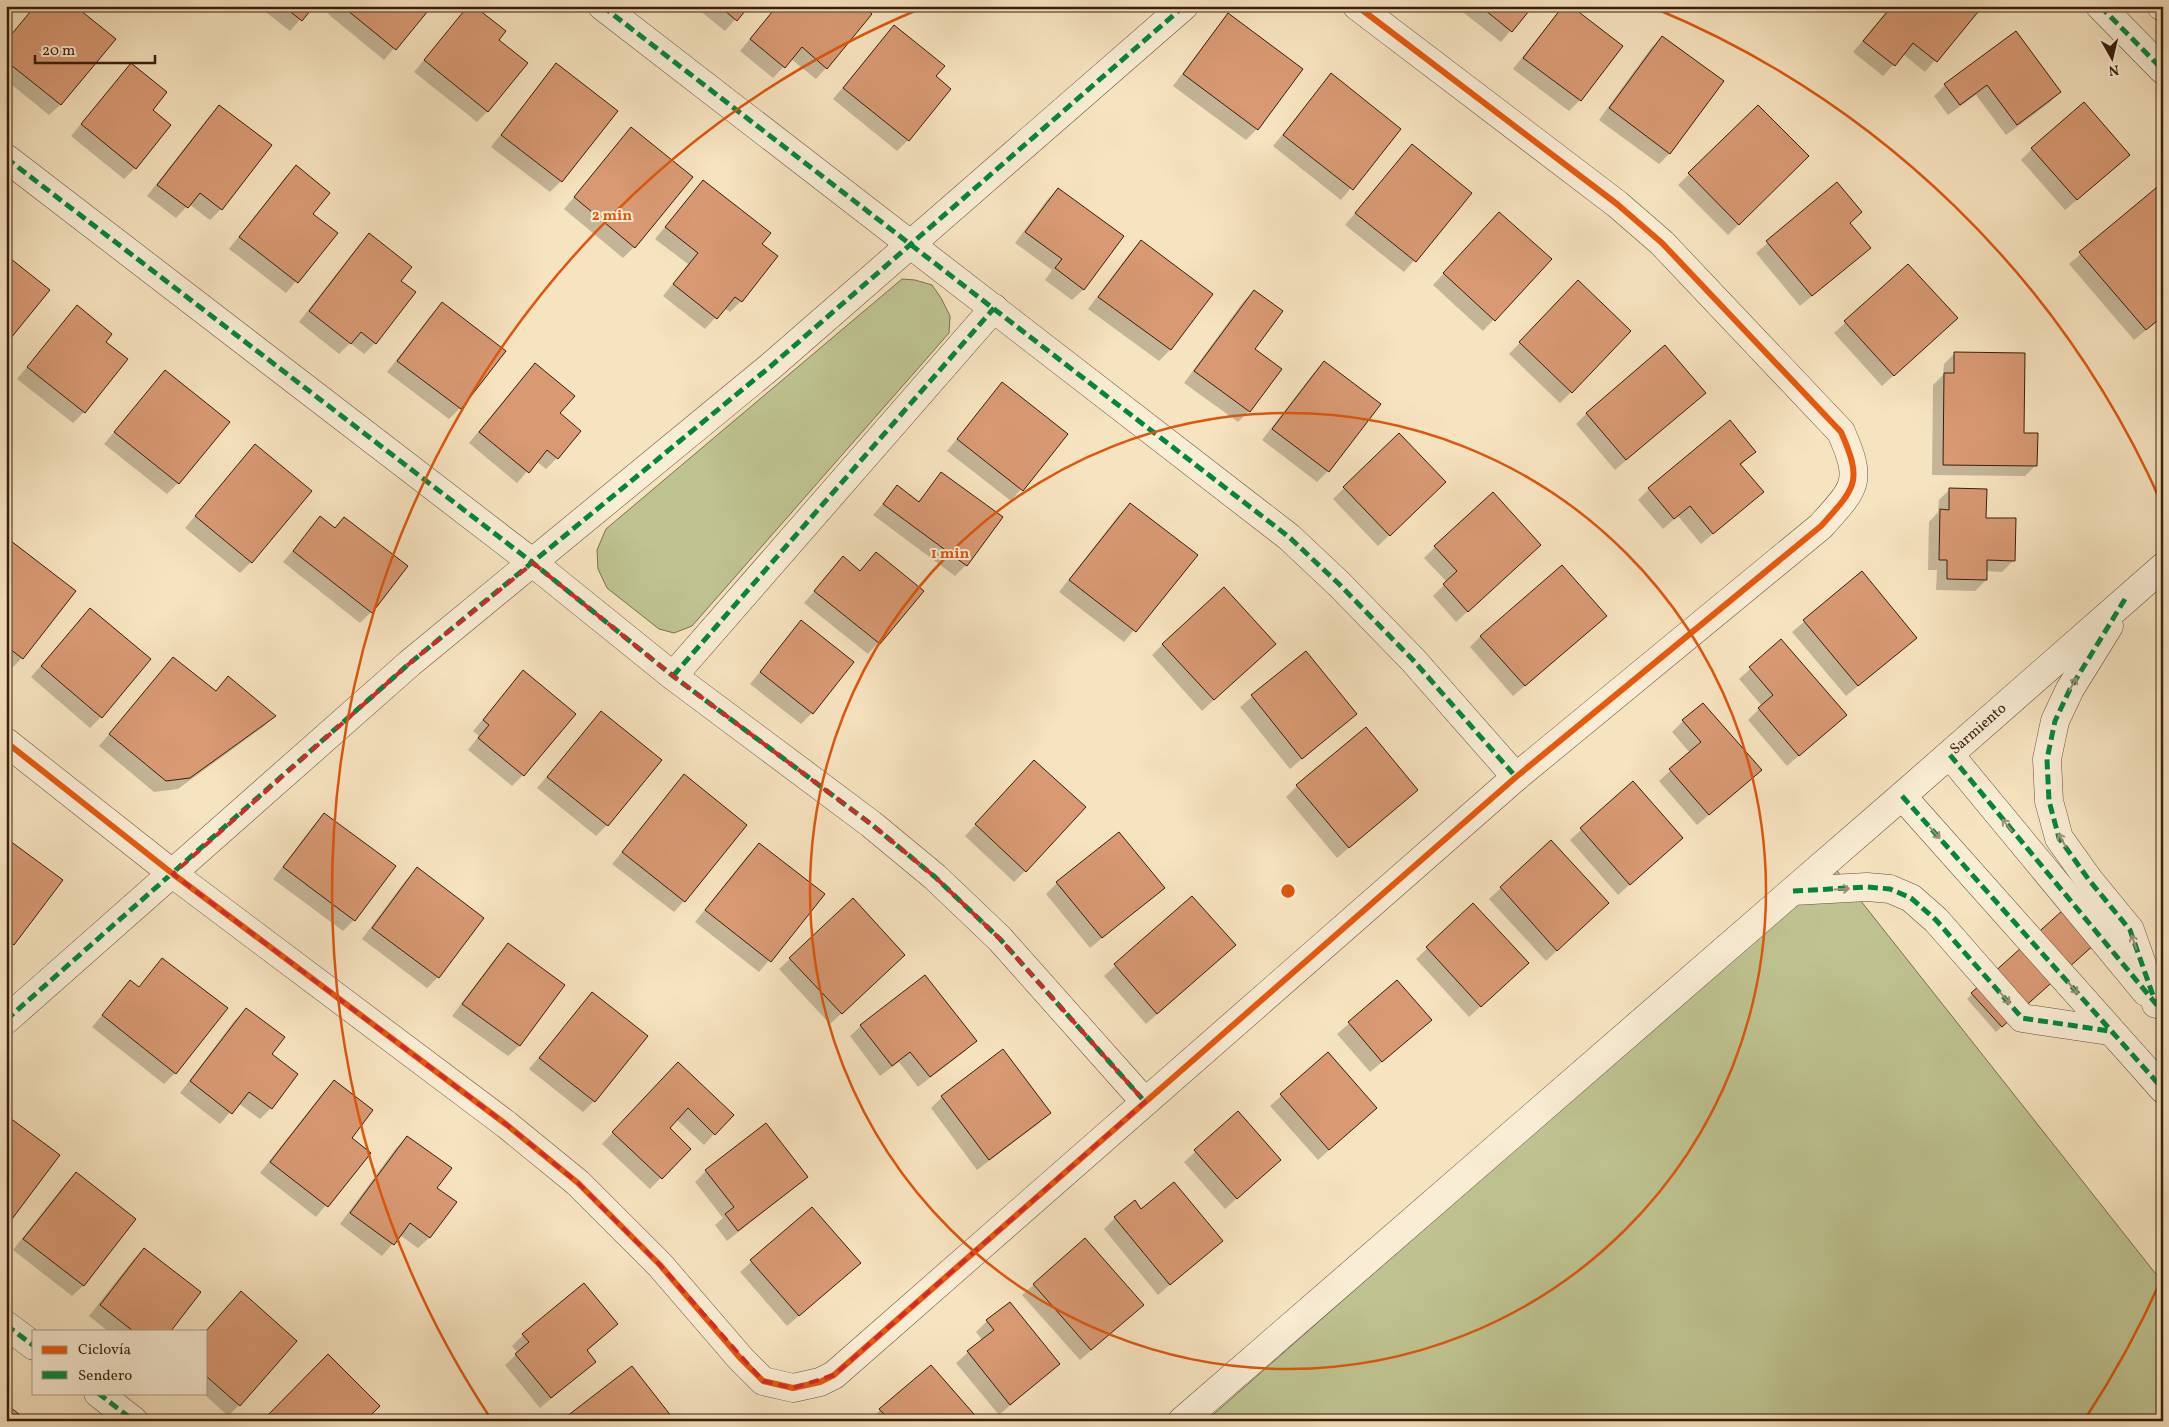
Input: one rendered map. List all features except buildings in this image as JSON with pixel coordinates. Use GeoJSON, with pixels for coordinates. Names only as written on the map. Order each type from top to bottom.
{"type":"FeatureCollection","features":[{"type":"Feature","properties":{"kind":"street"},"geometry":{"type":"LineString","coordinates":[[602,6],[1289,537],[1339,584],[1413,660],[1516,776]]}},
{"type":"Feature","properties":{"kind":"street"},"geometry":{"type":"LineString","coordinates":[[6,1020],[410,664],[771,366],[1184,6]]}},
{"type":"Feature","properties":{"kind":"street"},"geometry":{"type":"LineString","coordinates":[[6,742],[173,874],[507,1125],[578,1183],[660,1265],[741,1359],[763,1381],[793,1388],[820,1382],[834,1375],[1516,776],[1821,526],[1848,496],[1855,474],[1851,455],[1840,432],[1662,242],[1617,204],[1357,6]]}},
{"type":"Feature","properties":{"kind":"street"},"geometry":{"type":"LineString","coordinates":[[2100,6],[2163,70]]}},
{"type":"Feature","properties":{"kind":"street"},"geometry":{"type":"LineString","coordinates":[[6,158],[533,563],[672,676],[856,812],[935,877],[1000,939],[1145,1102]]}},
{"type":"Feature","properties":{"kind":"street"},"geometry":{"type":"LineString","coordinates":[[672,676],[994,308]]}},
{"type":"Feature","properties":{"kind":"street","name":"Sarmiento"},"geometry":{"type":"LineString","coordinates":[[1182,1421],[1793,892],[2163,567]]}},
{"type":"Feature","properties":{"kind":"street"},"geometry":{"type":"LineString","coordinates":[[2125,599],[2070,689],[2055,721],[2047,759],[2049,801],[2059,838],[2089,880],[2130,930],[2160,1007]]}},
{"type":"Feature","properties":{"kind":"street"},"geometry":{"type":"LineString","coordinates":[[1950,755],[2160,1007]]}},
{"type":"Feature","properties":{"kind":"street"},"geometry":{"type":"LineString","coordinates":[[1902,796],[2041,951],[2109,1031],[2163,1089]]}},
{"type":"Feature","properties":{"kind":"street"},"geometry":{"type":"LineString","coordinates":[[1793,892],[1867,887],[1890,889],[1911,898],[1936,920],[2022,1018],[2109,1031]]}},
{"type":"Feature","properties":{"kind":"street"},"geometry":{"type":"LineString","coordinates":[[6,1325],[32,1344]]}},
{"type":"Feature","properties":{"kind":"street"},"geometry":{"type":"LineString","coordinates":[[99,1394],[134,1421]]}},
{"type":"Feature","properties":{"kind":"highlighted area"},"geometry":{"type":"Polygon","coordinates":[[[533,563],[673,676],[871,824],[935,877],[1000,939],[1145,1102],[834,1375],[793,1388],[763,1381],[660,1265],[578,1183],[507,1125],[173,874],[410,663],[533,563]]]}},
{"type":"Feature","properties":{"kind":"green space"},"geometry":{"type":"Polygon","coordinates":[[[902,279],[915,280],[932,285],[950,316],[949,333],[692,626],[674,633],[659,629],[607,588],[598,569],[597,550],[606,529],[902,279]]]}},
{"type":"Feature","properties":{"kind":"green space"},"geometry":{"type":"Polygon","coordinates":[[[1834,867],[2163,1283],[2163,1421],[1206,1421],[1834,867]]]}},
{"type":"Feature","properties":{"kind":"marked path"},"geometry":{"type":"LineString","coordinates":[[602,6],[1289,537],[1339,584],[1413,660],[1516,777]]}},
{"type":"Feature","properties":{"kind":"marked path"},"geometry":{"type":"LineString","coordinates":[[6,1020],[410,663],[771,366],[1184,6]]}},
{"type":"Feature","properties":{"kind":"marked path"},"geometry":{"type":"LineString","coordinates":[[2100,6],[2163,70]]}},
{"type":"Feature","properties":{"kind":"marked path"},"geometry":{"type":"LineString","coordinates":[[6,158],[533,563],[673,676],[871,824],[935,877],[1000,939],[1145,1102]]}},
{"type":"Feature","properties":{"kind":"marked path"},"geometry":{"type":"LineString","coordinates":[[673,676],[994,308]]}},
{"type":"Feature","properties":{"kind":"marked path"},"geometry":{"type":"LineString","coordinates":[[2125,599],[2070,689],[2055,721],[2047,759],[2049,801],[2059,838],[2089,880],[2130,930],[2156,1004]]}},
{"type":"Feature","properties":{"kind":"marked path"},"geometry":{"type":"LineString","coordinates":[[1950,755],[2156,1004],[2163,1009]]}},
{"type":"Feature","properties":{"kind":"marked path"},"geometry":{"type":"LineString","coordinates":[[1902,796],[2163,1089]]}},
{"type":"Feature","properties":{"kind":"marked path"},"geometry":{"type":"LineString","coordinates":[[1793,891],[1867,887],[1890,889],[1911,898],[1936,920],[2022,1018],[2109,1031]]}},
{"type":"Feature","properties":{"kind":"marked path"},"geometry":{"type":"LineString","coordinates":[[6,1325],[32,1344]]}},
{"type":"Feature","properties":{"kind":"marked path"},"geometry":{"type":"LineString","coordinates":[[99,1394],[134,1421]]}},
{"type":"Feature","properties":{"kind":"cycle path"},"geometry":{"type":"LineString","coordinates":[[6,742],[173,874],[507,1125],[578,1183],[660,1265],[741,1359],[763,1381],[793,1388],[820,1382],[834,1375],[1516,777],[1821,526],[1849,492],[1854,473],[1848,449],[1841,432],[1662,243],[1617,204],[1357,6]]}}]}
